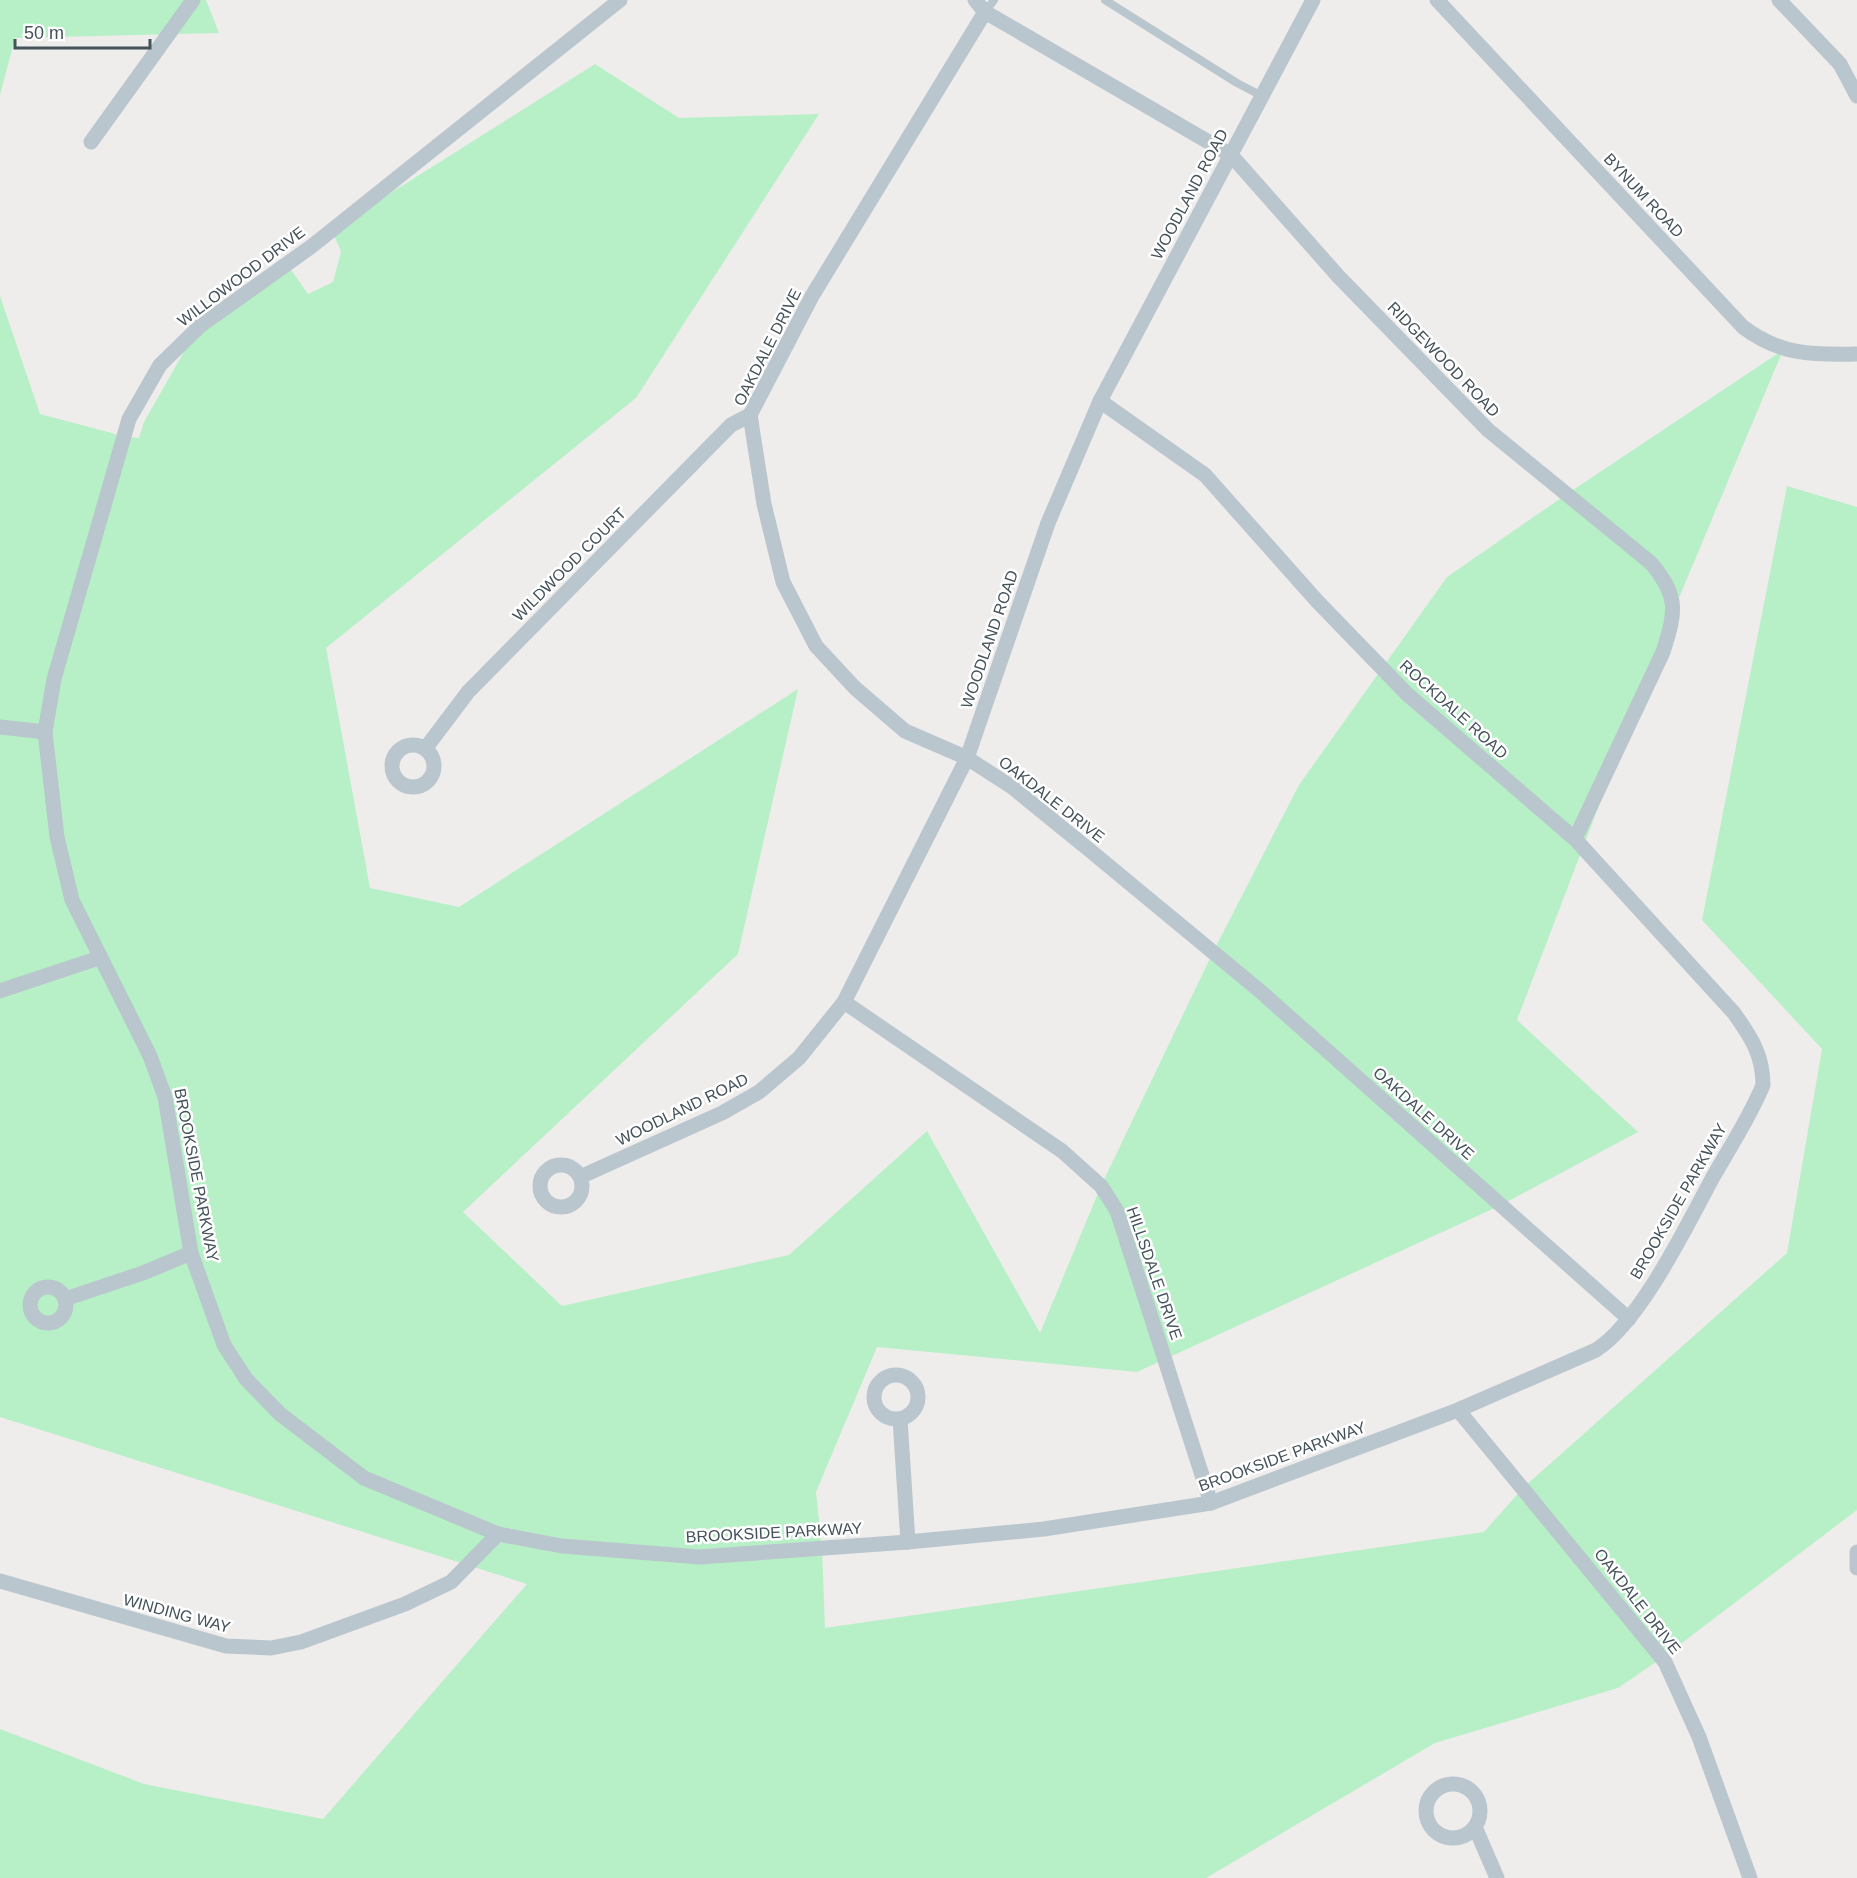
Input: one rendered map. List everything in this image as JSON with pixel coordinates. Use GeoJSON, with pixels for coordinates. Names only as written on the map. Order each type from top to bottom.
{"type":"FeatureCollection","features":[{"type":"Feature","properties":{"kind":"street"},"geometry":{"type":"LineString","coordinates":[[91,142],[193,0]]}},
{"type":"Feature","properties":{"kind":"street","name":"WILLOWOOD DRIVE"},"geometry":{"type":"LineString","coordinates":[[45,732],[54,680],[129,419],[160,365],[200,326],[312,246],[620,0]]}},
{"type":"Feature","properties":{"kind":"street","name":"RIDGEWOOD ROAD"},"geometry":{"type":"LineString","coordinates":[[975,0],[990,6],[1231,155],[1338,276],[1488,430],[1651,563],[1667,582],[1674,602],[1672,624],[1663,652],[1575,839]]}},
{"type":"Feature","properties":{"kind":"street","name":"WOODLAND ROAD"},"geometry":{"type":"LineString","coordinates":[[580,1177],[722,1113],[759,1092],[800,1058],[844,1002],[967,758],[1048,523],[1100,401],[1313,0]]}},
{"type":"Feature","properties":{"kind":"street","name":"BYNUM ROAD"},"geometry":{"type":"LineString","coordinates":[[1437,0],[1743,327],[1763,342],[1783,350],[1827,355],[1857,354]]}},
{"type":"Feature","properties":{"kind":"street"},"geometry":{"type":"LineString","coordinates":[[1779,0],[1840,64],[1857,96]]}},
{"type":"Feature","properties":{"kind":"street","name":"OAKDALE DRIVE"},"geometry":{"type":"LineString","coordinates":[[990,6],[812,296],[750,415],[764,504],[783,582],[816,646],[855,688],[905,731],[967,758],[1012,787],[1260,991],[1629,1319]]}},
{"type":"Feature","properties":{"kind":"street","name":"ROCKDALE ROAD"},"geometry":{"type":"LineString","coordinates":[[1100,401],[1205,475],[1317,602],[1407,694],[1575,839],[1734,1013],[1748,1033],[1763,1063]]}},
{"type":"Feature","properties":{"kind":"street","name":"WILDWOOD COURT"},"geometry":{"type":"LineString","coordinates":[[425,749],[468,692],[731,425],[750,415]]}},
{"type":"Feature","properties":{"kind":"street"},"geometry":{"type":"LineString","coordinates":[[0,727],[45,732]]}},
{"type":"Feature","properties":{"kind":"street","name":"BROOKSIDE PARKWAY"},"geometry":{"type":"LineString","coordinates":[[45,732],[57,837],[72,900],[150,1056],[165,1097],[190,1253],[224,1346],[246,1379],[280,1414],[364,1478],[498,1534],[562,1546],[700,1557],[908,1542],[1078,1524],[1211,1503],[1458,1410],[1596,1350],[1611,1341],[1629,1319],[1679,1239],[1758,1097],[1763,1085],[1763,1063]]}},
{"type":"Feature","properties":{"kind":"street"},"geometry":{"type":"LineString","coordinates":[[0,991],[99,958]]}},
{"type":"Feature","properties":{"kind":"street","name":"HILLSDALE DRIVE"},"geometry":{"type":"LineString","coordinates":[[844,1002],[1062,1151],[1101,1186],[1117,1211],[1211,1503]]}},
{"type":"Feature","properties":{"kind":"street"},"geometry":{"type":"LineString","coordinates":[[65,1299],[143,1273],[190,1253]]}},
{"type":"Feature","properties":{"kind":"street","name":"OAKDALE DRIVE"},"geometry":{"type":"LineString","coordinates":[[1458,1410],[1665,1662],[1699,1737],[1750,1878]]}},
{"type":"Feature","properties":{"kind":"street"},"geometry":{"type":"LineString","coordinates":[[900,1419],[908,1542]]}},
{"type":"Feature","properties":{"kind":"street","name":"WINDING WAY"},"geometry":{"type":"LineString","coordinates":[[0,1581],[226,1646],[271,1648],[301,1642],[405,1604],[451,1582],[498,1534]]}},
{"type":"Feature","properties":{"kind":"street"},"geometry":{"type":"LineString","coordinates":[[1857,1552],[1857,1569]]}},
{"type":"Feature","properties":{"kind":"street"},"geometry":{"type":"LineString","coordinates":[[1475,1827],[1497,1878]]}},
{"type":"Feature","properties":{"kind":"lane"},"geometry":{"type":"LineString","coordinates":[[1105,0],[1237,83],[1262,96]]}},
{"type":"Feature","properties":{"kind":"green space"},"geometry":{"type":"Polygon","coordinates":[[[0,0],[206,0],[219,33],[15,38],[0,95],[0,0]]]}},
{"type":"Feature","properties":{"kind":"green space"},"geometry":{"type":"Polygon","coordinates":[[[595,64],[679,118],[819,114],[636,398],[326,648],[370,888],[459,907],[798,689],[738,954],[463,1212],[562,1306],[789,1255],[927,1131],[1040,1333],[1101,1186],[1213,952],[1299,785],[1447,577],[1783,350],[1673,612],[1517,1020],[1638,1132],[1499,1206],[1137,1372],[877,1347],[816,1492],[822,1548],[825,1628],[1484,1532],[1523,1488],[1787,1253],[1822,1049],[1702,920],[1787,486],[1857,507],[1857,1510],[1662,1658],[1618,1688],[1435,1743],[1206,1878],[0,1878],[0,1729],[144,1784],[323,1819],[527,1584],[0,1417],[0,296],[40,414],[123,436],[139,438],[144,422],[198,327],[287,264],[308,294],[333,282],[341,252],[332,230],[595,64]]]}}]}
